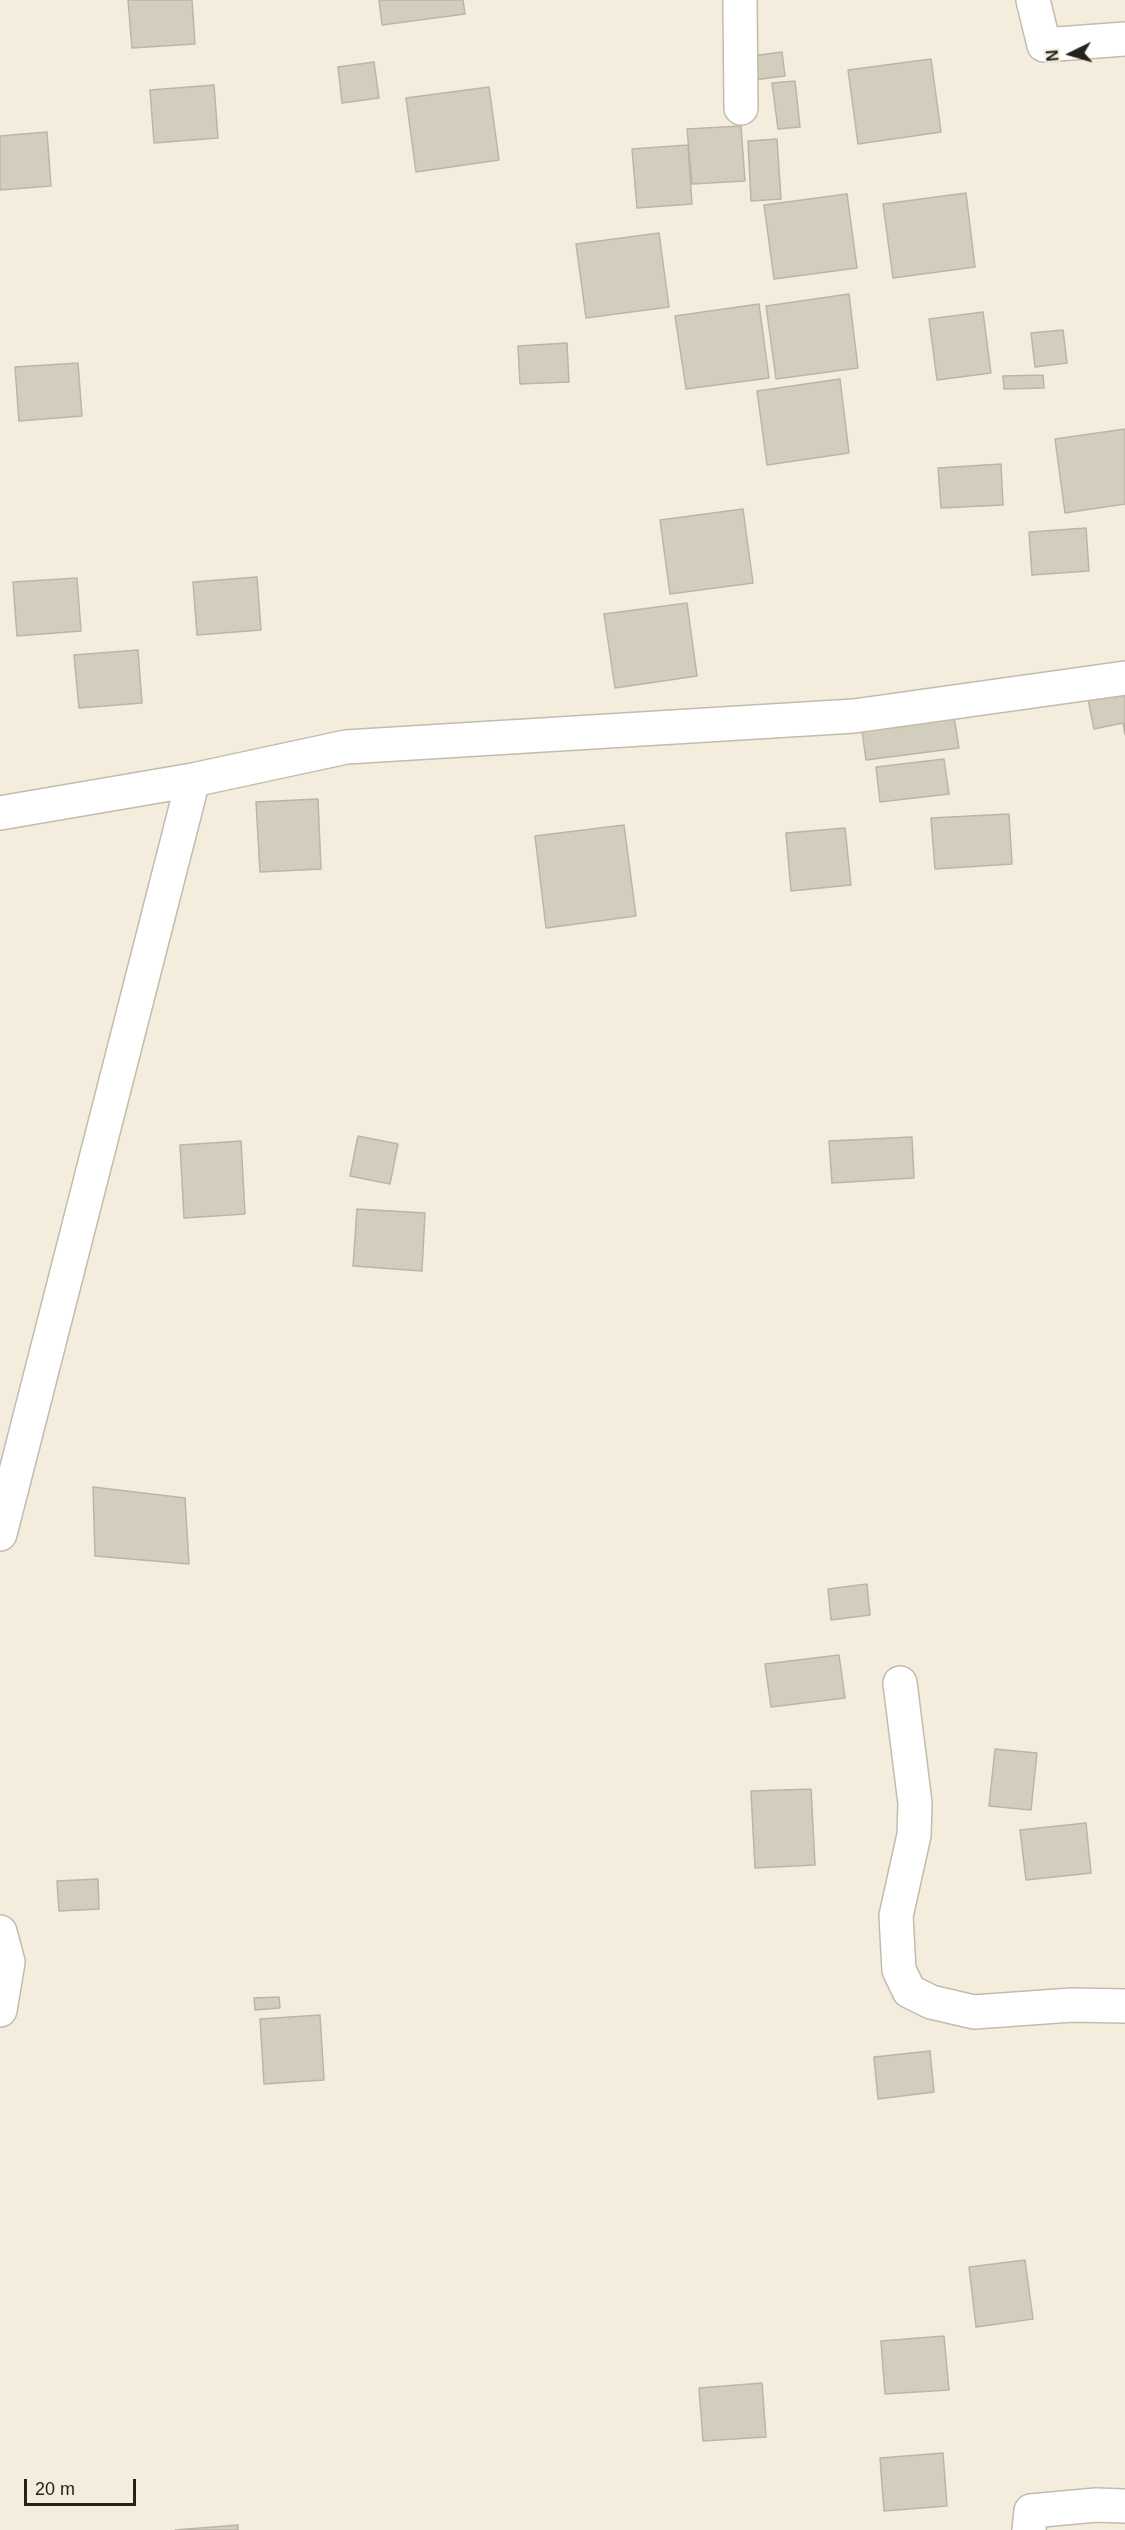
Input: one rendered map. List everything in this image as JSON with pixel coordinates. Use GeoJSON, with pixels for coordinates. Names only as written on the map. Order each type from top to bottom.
{"type":"FeatureCollection","features":[{"type":"Feature","properties":{"kind":"street"},"geometry":{"type":"LineString","coordinates":[[740,0],[741,108]]}},
{"type":"Feature","properties":{"kind":"street"},"geometry":{"type":"LineString","coordinates":[[1033,0],[1044,45],[1125,39]]}},
{"type":"Feature","properties":{"kind":"street"},"geometry":{"type":"LineString","coordinates":[[0,813],[193,780],[346,747],[854,716],[1125,678]]}},
{"type":"Feature","properties":{"kind":"street"},"geometry":{"type":"LineString","coordinates":[[0,1534],[193,780]]}},
{"type":"Feature","properties":{"kind":"street"},"geometry":{"type":"LineString","coordinates":[[900,1683],[915,1803],[914,1835],[896,1916],[899,1970],[909,1991],[931,2002],[974,2012],[1072,2005],[1125,2006]]}},
{"type":"Feature","properties":{"kind":"street"},"geometry":{"type":"LineString","coordinates":[[0,1932],[8,1962],[0,2010]]}},
{"type":"Feature","properties":{"kind":"street"},"geometry":{"type":"LineString","coordinates":[[1029,2530],[1031,2511],[1096,2505],[1125,2506]]}},
{"type":"Feature","properties":{"kind":"building"},"geometry":{"type":"Polygon","coordinates":[[[128,0],[192,0],[195,44],[132,48],[128,0]]]}},
{"type":"Feature","properties":{"kind":"building"},"geometry":{"type":"Polygon","coordinates":[[[379,0],[463,0],[465,14],[382,25],[379,0]]]}},
{"type":"Feature","properties":{"kind":"building"},"geometry":{"type":"Polygon","coordinates":[[[782,52],[785,76],[754,80],[751,56],[782,52]]]}},
{"type":"Feature","properties":{"kind":"building"},"geometry":{"type":"Polygon","coordinates":[[[931,59],[941,132],[858,144],[848,70],[931,59]]]}},
{"type":"Feature","properties":{"kind":"building"},"geometry":{"type":"Polygon","coordinates":[[[374,62],[379,98],[342,103],[338,67],[374,62]]]}},
{"type":"Feature","properties":{"kind":"building"},"geometry":{"type":"Polygon","coordinates":[[[795,81],[800,127],[778,129],[772,83],[795,81]]]}},
{"type":"Feature","properties":{"kind":"building"},"geometry":{"type":"Polygon","coordinates":[[[214,85],[218,138],[154,143],[150,90],[214,85]]]}},
{"type":"Feature","properties":{"kind":"building"},"geometry":{"type":"Polygon","coordinates":[[[489,87],[499,160],[416,172],[406,98],[489,87]]]}},
{"type":"Feature","properties":{"kind":"building"},"geometry":{"type":"Polygon","coordinates":[[[741,126],[745,181],[692,184],[687,129],[741,126]]]}},
{"type":"Feature","properties":{"kind":"building"},"geometry":{"type":"Polygon","coordinates":[[[47,132],[51,186],[0,190],[0,136],[47,132]]]}},
{"type":"Feature","properties":{"kind":"building"},"geometry":{"type":"Polygon","coordinates":[[[777,139],[781,199],[751,201],[748,141],[777,139]]]}},
{"type":"Feature","properties":{"kind":"building"},"geometry":{"type":"Polygon","coordinates":[[[688,145],[692,204],[637,208],[632,149],[688,145]]]}},
{"type":"Feature","properties":{"kind":"building"},"geometry":{"type":"Polygon","coordinates":[[[966,193],[975,267],[893,278],[883,204],[966,193]]]}},
{"type":"Feature","properties":{"kind":"building"},"geometry":{"type":"Polygon","coordinates":[[[847,194],[857,268],[774,279],[764,205],[847,194]]]}},
{"type":"Feature","properties":{"kind":"building"},"geometry":{"type":"Polygon","coordinates":[[[659,233],[669,307],[586,318],[576,244],[659,233]]]}},
{"type":"Feature","properties":{"kind":"building"},"geometry":{"type":"Polygon","coordinates":[[[849,294],[858,368],[776,379],[766,306],[849,294]]]}},
{"type":"Feature","properties":{"kind":"building"},"geometry":{"type":"Polygon","coordinates":[[[759,304],[769,378],[686,389],[675,316],[759,304]]]}},
{"type":"Feature","properties":{"kind":"building"},"geometry":{"type":"Polygon","coordinates":[[[983,312],[991,373],[937,380],[929,319],[983,312]]]}},
{"type":"Feature","properties":{"kind":"building"},"geometry":{"type":"Polygon","coordinates":[[[1063,330],[1067,363],[1035,367],[1031,333],[1063,330]]]}},
{"type":"Feature","properties":{"kind":"building"},"geometry":{"type":"Polygon","coordinates":[[[567,343],[569,382],[520,384],[518,346],[567,343]]]}},
{"type":"Feature","properties":{"kind":"building"},"geometry":{"type":"Polygon","coordinates":[[[78,363],[82,416],[19,421],[15,367],[78,363]]]}},
{"type":"Feature","properties":{"kind":"building"},"geometry":{"type":"Polygon","coordinates":[[[1043,375],[1044,388],[1004,389],[1003,376],[1043,375]]]}},
{"type":"Feature","properties":{"kind":"building"},"geometry":{"type":"Polygon","coordinates":[[[840,379],[849,453],[767,465],[757,391],[840,379]]]}},
{"type":"Feature","properties":{"kind":"building"},"geometry":{"type":"Polygon","coordinates":[[[1125,429],[1125,504],[1065,513],[1055,439],[1125,429]]]}},
{"type":"Feature","properties":{"kind":"building"},"geometry":{"type":"Polygon","coordinates":[[[1001,464],[1003,505],[941,508],[938,468],[1001,464]]]}},
{"type":"Feature","properties":{"kind":"building"},"geometry":{"type":"Polygon","coordinates":[[[743,509],[753,583],[670,594],[660,520],[743,509]]]}},
{"type":"Feature","properties":{"kind":"building"},"geometry":{"type":"Polygon","coordinates":[[[1086,528],[1089,571],[1032,575],[1029,532],[1086,528]]]}},
{"type":"Feature","properties":{"kind":"building"},"geometry":{"type":"Polygon","coordinates":[[[257,577],[261,630],[197,635],[193,582],[257,577]]]}},
{"type":"Feature","properties":{"kind":"building"},"geometry":{"type":"Polygon","coordinates":[[[77,578],[81,631],[17,636],[13,582],[77,578]]]}},
{"type":"Feature","properties":{"kind":"building"},"geometry":{"type":"Polygon","coordinates":[[[687,603],[697,676],[615,688],[604,614],[687,603]]]}},
{"type":"Feature","properties":{"kind":"building"},"geometry":{"type":"Polygon","coordinates":[[[138,650],[142,703],[79,708],[74,655],[138,650]]]}},
{"type":"Feature","properties":{"kind":"building"},"geometry":{"type":"Polygon","coordinates":[[[1125,692],[1125,735],[1123,723],[1094,729],[1088,699],[1125,692]]]}},
{"type":"Feature","properties":{"kind":"building"},"geometry":{"type":"Polygon","coordinates":[[[953,710],[959,748],[866,760],[861,723],[953,710]]]}},
{"type":"Feature","properties":{"kind":"building"},"geometry":{"type":"Polygon","coordinates":[[[944,759],[949,794],[880,802],[876,767],[944,759]]]}},
{"type":"Feature","properties":{"kind":"building"},"geometry":{"type":"Polygon","coordinates":[[[318,799],[321,869],[260,872],[256,802],[318,799]]]}},
{"type":"Feature","properties":{"kind":"building"},"geometry":{"type":"Polygon","coordinates":[[[1009,814],[1012,864],[935,869],[931,818],[1009,814]]]}},
{"type":"Feature","properties":{"kind":"building"},"geometry":{"type":"Polygon","coordinates":[[[624,825],[636,916],[546,928],[535,836],[624,825]]]}},
{"type":"Feature","properties":{"kind":"building"},"geometry":{"type":"Polygon","coordinates":[[[845,828],[851,885],[791,891],[786,833],[845,828]]]}},
{"type":"Feature","properties":{"kind":"building"},"geometry":{"type":"Polygon","coordinates":[[[358,1136],[398,1144],[390,1184],[350,1176],[358,1136]]]}},
{"type":"Feature","properties":{"kind":"building"},"geometry":{"type":"Polygon","coordinates":[[[912,1137],[914,1178],[832,1183],[829,1141],[912,1137]]]}},
{"type":"Feature","properties":{"kind":"building"},"geometry":{"type":"Polygon","coordinates":[[[241,1141],[245,1214],[184,1218],[180,1145],[241,1141]]]}},
{"type":"Feature","properties":{"kind":"building"},"geometry":{"type":"Polygon","coordinates":[[[357,1209],[425,1213],[422,1271],[353,1266],[357,1209]]]}},
{"type":"Feature","properties":{"kind":"building"},"geometry":{"type":"Polygon","coordinates":[[[93,1487],[185,1498],[189,1564],[95,1556],[93,1487]]]}},
{"type":"Feature","properties":{"kind":"building"},"geometry":{"type":"Polygon","coordinates":[[[867,1584],[870,1615],[831,1620],[828,1589],[867,1584]]]}},
{"type":"Feature","properties":{"kind":"building"},"geometry":{"type":"Polygon","coordinates":[[[839,1655],[845,1698],[771,1707],[765,1664],[839,1655]]]}},
{"type":"Feature","properties":{"kind":"building"},"geometry":{"type":"Polygon","coordinates":[[[995,1749],[1037,1753],[1031,1810],[989,1806],[995,1749]]]}},
{"type":"Feature","properties":{"kind":"building"},"geometry":{"type":"Polygon","coordinates":[[[811,1789],[815,1865],[755,1868],[751,1791],[811,1789]]]}},
{"type":"Feature","properties":{"kind":"building"},"geometry":{"type":"Polygon","coordinates":[[[1086,1823],[1091,1873],[1026,1880],[1020,1830],[1086,1823]]]}},
{"type":"Feature","properties":{"kind":"building"},"geometry":{"type":"Polygon","coordinates":[[[98,1879],[99,1909],[59,1911],[57,1881],[98,1879]]]}},
{"type":"Feature","properties":{"kind":"building"},"geometry":{"type":"Polygon","coordinates":[[[279,1997],[280,2008],[255,2010],[254,1998],[279,1997]]]}},
{"type":"Feature","properties":{"kind":"building"},"geometry":{"type":"Polygon","coordinates":[[[320,2015],[324,2080],[264,2084],[260,2019],[320,2015]]]}},
{"type":"Feature","properties":{"kind":"building"},"geometry":{"type":"Polygon","coordinates":[[[930,2051],[934,2092],[878,2099],[874,2057],[930,2051]]]}},
{"type":"Feature","properties":{"kind":"building"},"geometry":{"type":"Polygon","coordinates":[[[1025,2260],[1033,2319],[976,2327],[969,2267],[1025,2260]]]}},
{"type":"Feature","properties":{"kind":"building"},"geometry":{"type":"Polygon","coordinates":[[[944,2336],[949,2390],[885,2394],[881,2341],[944,2336]]]}},
{"type":"Feature","properties":{"kind":"building"},"geometry":{"type":"Polygon","coordinates":[[[762,2383],[766,2437],[703,2441],[699,2388],[762,2383]]]}},
{"type":"Feature","properties":{"kind":"building"},"geometry":{"type":"Polygon","coordinates":[[[943,2453],[947,2506],[884,2511],[880,2458],[943,2453]]]}},
{"type":"Feature","properties":{"kind":"building"},"geometry":{"type":"Polygon","coordinates":[[[238,2525],[238,2530],[175,2530],[238,2525]]]}}]}
